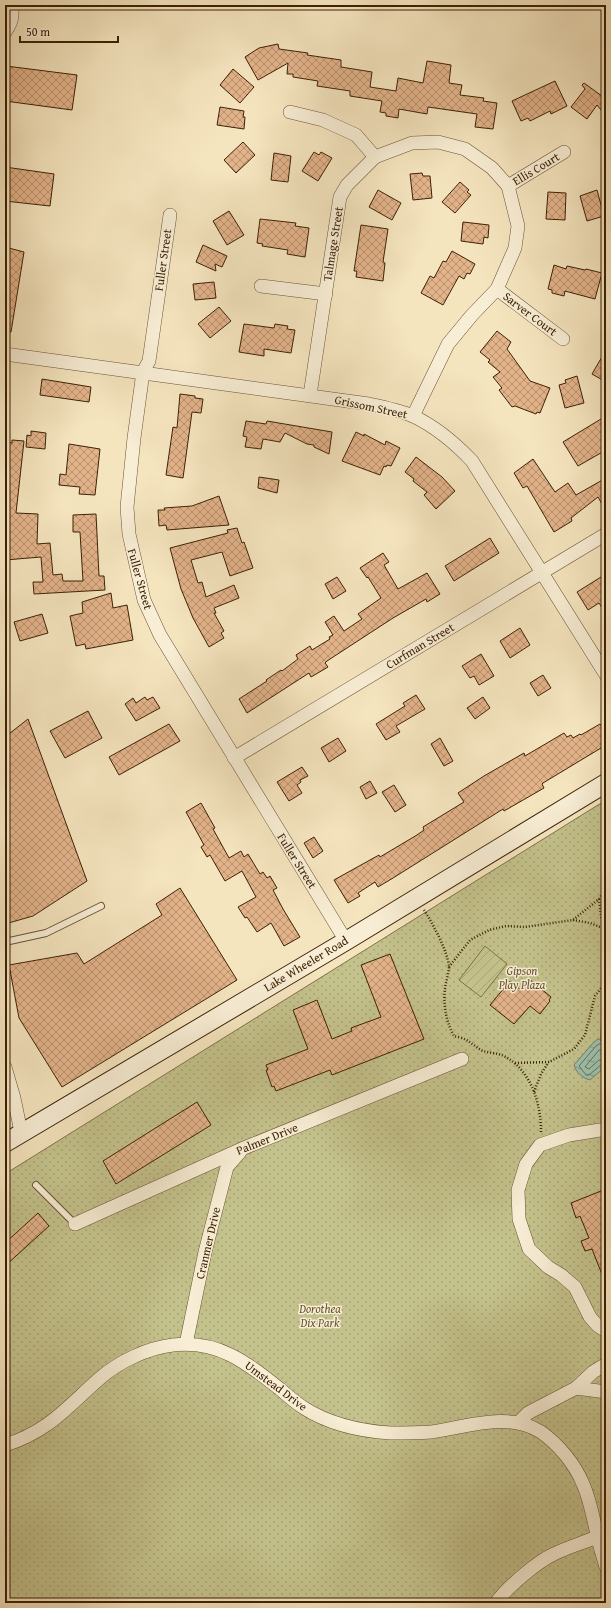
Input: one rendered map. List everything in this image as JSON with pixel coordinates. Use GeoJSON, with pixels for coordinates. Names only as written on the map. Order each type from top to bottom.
{"type":"FeatureCollection","features":[{"type":"Feature","properties":{"kind":"main road","name":"Lake Wheeler Road"},"geometry":{"type":"LineString","coordinates":[[5,1143],[606,783]]}},
{"type":"Feature","properties":{"kind":"street"},"geometry":{"type":"LineString","coordinates":[[5,32],[12,20],[15,6]]}},
{"type":"Feature","properties":{"kind":"street"},"geometry":{"type":"LineString","coordinates":[[290,112],[323,120],[356,135],[375,157]]}},
{"type":"Feature","properties":{"kind":"street","name":"Talmage Street"},"geometry":{"type":"LineString","coordinates":[[310,395],[340,197],[347,185],[375,157],[412,143],[438,142],[465,149],[492,168],[508,186],[518,226],[515,248],[496,289],[448,344],[413,416]]}},
{"type":"Feature","properties":{"kind":"street","name":"Ellis Court"},"geometry":{"type":"LineString","coordinates":[[508,186],[564,152]]}},
{"type":"Feature","properties":{"kind":"street","name":"Fuller Street"},"geometry":{"type":"LineString","coordinates":[[170,215],[149,361],[144,372],[134,438],[127,507],[129,534],[134,562],[144,600],[160,635],[346,940]]}},
{"type":"Feature","properties":{"kind":"street"},"geometry":{"type":"LineString","coordinates":[[261,286],[326,294]]}},
{"type":"Feature","properties":{"kind":"street","name":"Sarver Court"},"geometry":{"type":"LineString","coordinates":[[496,289],[563,339]]}},
{"type":"Feature","properties":{"kind":"street","name":"Grissom Street"},"geometry":{"type":"LineString","coordinates":[[5,354],[310,395],[369,404],[413,416],[455,443],[472,461],[606,674]]}},
{"type":"Feature","properties":{"kind":"street","name":"Curfman Street"},"geometry":{"type":"LineString","coordinates":[[234,758],[606,534]]}},
{"type":"Feature","properties":{"kind":"street","name":"Palmer Drive"},"geometry":{"type":"LineString","coordinates":[[75,1224],[244,1148],[462,1059]]}},
{"type":"Feature","properties":{"kind":"street"},"geometry":{"type":"LineString","coordinates":[[5,1067],[22,1132]]}},
{"type":"Feature","properties":{"kind":"street"},"geometry":{"type":"LineString","coordinates":[[606,1131],[600,1130],[569,1135],[540,1145],[526,1164],[518,1190],[519,1219],[530,1249],[548,1267],[561,1275],[575,1287],[590,1317],[597,1325],[606,1331]]}},
{"type":"Feature","properties":{"kind":"street","name":"Cranmer Drive"},"geometry":{"type":"LineString","coordinates":[[186,1344],[205,1252],[227,1167],[244,1148]]}},
{"type":"Feature","properties":{"kind":"street","name":"Umstead Drive"},"geometry":{"type":"LineString","coordinates":[[5,1445],[25,1438],[51,1422],[67,1410],[100,1378],[118,1365],[155,1350],[172,1346],[186,1344],[207,1347],[240,1358],[303,1408],[335,1422],[362,1429],[409,1433],[430,1432],[496,1422],[518,1423],[532,1427],[554,1443],[576,1471],[584,1484],[606,1567]]}},
{"type":"Feature","properties":{"kind":"street"},"geometry":{"type":"LineString","coordinates":[[518,1423],[528,1412],[576,1388],[593,1372],[606,1364]]}},
{"type":"Feature","properties":{"kind":"street"},"geometry":{"type":"LineString","coordinates":[[576,1388],[606,1392]]}},
{"type":"Feature","properties":{"kind":"street"},"geometry":{"type":"LineString","coordinates":[[496,1603],[501,1596],[521,1577],[552,1554],[597,1537]]}},
{"type":"Feature","properties":{"kind":"lane"},"geometry":{"type":"LineString","coordinates":[[5,942],[46,933],[101,906]]}},
{"type":"Feature","properties":{"kind":"lane"},"geometry":{"type":"LineString","coordinates":[[36,1186],[75,1224]]}},
{"type":"Feature","properties":{"kind":"path"},"geometry":{"type":"LineString","coordinates":[[573,920],[599,899],[606,888]]}},
{"type":"Feature","properties":{"kind":"path"},"geometry":{"type":"LineString","coordinates":[[418,897],[440,940],[449,967]]}},
{"type":"Feature","properties":{"kind":"path"},"geometry":{"type":"LineString","coordinates":[[599,899],[601,916],[606,930]]}},
{"type":"Feature","properties":{"kind":"path"},"geometry":{"type":"LineString","coordinates":[[540,1145],[541,1115],[530,1081],[516,1063],[503,1055],[482,1051],[468,1041],[454,1036],[449,1027],[445,1004],[445,988],[449,967],[470,940],[489,930],[506,926],[526,927],[573,920],[590,923],[606,930]]}},
{"type":"Feature","properties":{"kind":"path"},"geometry":{"type":"LineString","coordinates":[[516,1063],[549,1062],[574,1049],[585,1035],[595,996],[604,986],[606,978]]}},
{"type":"Feature","properties":{"kind":"path"},"geometry":{"type":"LineString","coordinates":[[534,1092],[541,1074],[549,1062]]}},
{"type":"Feature","properties":{"kind":"green space","name":"Dorothea Dix Park"},"geometry":{"type":"Polygon","coordinates":[[[606,800],[606,1603],[5,1603],[5,1174],[606,800]]]}},
{"type":"Feature","properties":{"kind":"green space"},"geometry":{"type":"Polygon","coordinates":[[[485,946],[507,964],[481,997],[459,980],[485,946]]]}},
{"type":"Feature","properties":{"kind":"water"},"geometry":{"type":"Polygon","coordinates":[[[598,1039],[606,1040],[606,1066],[590,1080],[584,1078],[576,1070],[574,1065],[598,1039]]]}},
{"type":"Feature","properties":{"kind":"building"},"geometry":{"type":"Polygon","coordinates":[[[278,44],[279,49],[341,60],[341,67],[372,72],[370,87],[396,91],[398,78],[423,83],[427,61],[451,65],[449,83],[462,85],[460,95],[484,98],[483,101],[497,103],[493,129],[475,127],[477,114],[428,107],[427,114],[399,109],[398,118],[386,116],[386,113],[380,112],[382,101],[350,96],[350,91],[317,86],[318,81],[293,77],[293,74],[287,74],[288,63],[258,80],[245,57],[259,48],[278,44]]]}},
{"type":"Feature","properties":{"kind":"building"},"geometry":{"type":"Polygon","coordinates":[[[6,66],[77,75],[72,110],[5,101],[6,66]]]}},
{"type":"Feature","properties":{"kind":"building"},"geometry":{"type":"Polygon","coordinates":[[[233,69],[254,87],[240,103],[220,85],[233,69]]]}},
{"type":"Feature","properties":{"kind":"building"},"geometry":{"type":"Polygon","coordinates":[[[555,81],[567,106],[551,114],[550,111],[530,121],[528,118],[521,121],[512,101],[555,81]]]}},
{"type":"Feature","properties":{"kind":"building"},"geometry":{"type":"Polygon","coordinates":[[[584,83],[606,99],[606,116],[597,105],[587,119],[571,107],[585,89],[582,85],[584,83]]]}},
{"type":"Feature","properties":{"kind":"building"},"geometry":{"type":"Polygon","coordinates":[[[220,107],[244,111],[244,129],[217,125],[220,107]]]}},
{"type":"Feature","properties":{"kind":"building"},"geometry":{"type":"Polygon","coordinates":[[[243,142],[255,155],[236,173],[224,160],[243,142]]]}},
{"type":"Feature","properties":{"kind":"building"},"geometry":{"type":"Polygon","coordinates":[[[314,152],[319,155],[321,152],[332,158],[318,181],[302,171],[314,152]]]}},
{"type":"Feature","properties":{"kind":"building"},"geometry":{"type":"Polygon","coordinates":[[[274,153],[291,156],[288,182],[271,180],[274,153]]]}},
{"type":"Feature","properties":{"kind":"building"},"geometry":{"type":"Polygon","coordinates":[[[5,167],[54,174],[50,206],[5,201],[5,167]]]}},
{"type":"Feature","properties":{"kind":"building"},"geometry":{"type":"Polygon","coordinates":[[[422,173],[423,176],[430,176],[432,198],[413,200],[410,174],[422,173]]]}},
{"type":"Feature","properties":{"kind":"building"},"geometry":{"type":"Polygon","coordinates":[[[460,182],[469,190],[467,192],[471,195],[455,213],[442,202],[460,182]]]}},
{"type":"Feature","properties":{"kind":"building"},"geometry":{"type":"Polygon","coordinates":[[[378,190],[401,203],[392,220],[369,207],[378,190]]]}},
{"type":"Feature","properties":{"kind":"building"},"geometry":{"type":"Polygon","coordinates":[[[597,190],[604,216],[587,221],[580,196],[597,190]]]}},
{"type":"Feature","properties":{"kind":"building"},"geometry":{"type":"Polygon","coordinates":[[[548,192],[566,193],[565,220],[546,219],[548,192]]]}},
{"type":"Feature","properties":{"kind":"building"},"geometry":{"type":"Polygon","coordinates":[[[229,211],[244,235],[227,245],[213,221],[229,211]]]}},
{"type":"Feature","properties":{"kind":"building"},"geometry":{"type":"Polygon","coordinates":[[[260,219],[296,223],[295,226],[309,228],[305,257],[287,254],[288,250],[262,246],[263,244],[257,243],[260,219]]]}},
{"type":"Feature","properties":{"kind":"building"},"geometry":{"type":"Polygon","coordinates":[[[463,222],[489,225],[488,238],[484,237],[483,244],[461,241],[463,222]]]}},
{"type":"Feature","properties":{"kind":"building"},"geometry":{"type":"Polygon","coordinates":[[[361,225],[388,229],[383,262],[385,263],[383,281],[356,277],[357,271],[354,271],[361,225]]]}},
{"type":"Feature","properties":{"kind":"building"},"geometry":{"type":"Polygon","coordinates":[[[203,245],[227,256],[222,267],[215,264],[216,271],[196,262],[203,245]]]}},
{"type":"Feature","properties":{"kind":"building"},"geometry":{"type":"Polygon","coordinates":[[[5,247],[24,252],[11,332],[5,332],[5,247]]]}},
{"type":"Feature","properties":{"kind":"building"},"geometry":{"type":"Polygon","coordinates":[[[452,251],[475,264],[470,274],[467,273],[464,279],[459,276],[443,305],[421,293],[430,276],[434,278],[443,261],[446,262],[452,251]]]}},
{"type":"Feature","properties":{"kind":"building"},"geometry":{"type":"Polygon","coordinates":[[[554,265],[566,269],[567,266],[602,273],[595,299],[565,291],[564,296],[552,293],[552,290],[548,289],[554,265]]]}},
{"type":"Feature","properties":{"kind":"building"},"geometry":{"type":"Polygon","coordinates":[[[214,282],[216,298],[195,300],[193,284],[214,282]]]}},
{"type":"Feature","properties":{"kind":"building"},"geometry":{"type":"Polygon","coordinates":[[[219,307],[231,321],[210,338],[198,324],[219,307]]]}},
{"type":"Feature","properties":{"kind":"building"},"geometry":{"type":"Polygon","coordinates":[[[244,324],[274,328],[275,324],[288,326],[287,329],[295,330],[291,353],[264,349],[264,356],[239,352],[244,324]]]}},
{"type":"Feature","properties":{"kind":"building"},"geometry":{"type":"Polygon","coordinates":[[[497,331],[511,342],[507,349],[530,381],[550,388],[540,413],[537,412],[536,414],[515,406],[512,407],[499,390],[502,388],[493,377],[500,372],[488,362],[490,360],[480,352],[497,331]]]}},
{"type":"Feature","properties":{"kind":"building"},"geometry":{"type":"Polygon","coordinates":[[[606,350],[606,382],[592,374],[606,350]]]}},
{"type":"Feature","properties":{"kind":"building"},"geometry":{"type":"Polygon","coordinates":[[[577,376],[584,403],[565,408],[559,385],[566,383],[565,380],[577,376]]]}},
{"type":"Feature","properties":{"kind":"building"},"geometry":{"type":"Polygon","coordinates":[[[42,379],[91,387],[89,402],[40,395],[42,379]]]}},
{"type":"Feature","properties":{"kind":"building"},"geometry":{"type":"Polygon","coordinates":[[[180,394],[195,396],[195,398],[203,399],[201,413],[192,412],[183,478],[166,475],[173,427],[177,428],[180,394]]]}},
{"type":"Feature","properties":{"kind":"building"},"geometry":{"type":"Polygon","coordinates":[[[606,416],[606,450],[578,466],[563,442],[606,416]]]}},
{"type":"Feature","properties":{"kind":"building"},"geometry":{"type":"Polygon","coordinates":[[[246,421],[266,424],[267,421],[332,432],[329,454],[314,447],[314,445],[307,444],[285,433],[280,442],[263,439],[261,449],[245,447],[247,437],[243,436],[246,421]]]}},
{"type":"Feature","properties":{"kind":"building"},"geometry":{"type":"Polygon","coordinates":[[[31,431],[46,433],[45,449],[26,447],[27,435],[31,436],[31,431]]]}},
{"type":"Feature","properties":{"kind":"building"},"geometry":{"type":"Polygon","coordinates":[[[356,432],[364,436],[364,434],[385,445],[386,441],[400,448],[391,466],[384,466],[380,475],[342,461],[356,432]]]}},
{"type":"Feature","properties":{"kind":"building"},"geometry":{"type":"Polygon","coordinates":[[[12,440],[24,441],[16,513],[38,514],[37,544],[50,543],[53,575],[62,574],[63,581],[83,581],[80,532],[73,532],[73,515],[96,514],[99,576],[104,576],[105,590],[34,594],[33,582],[43,582],[41,557],[5,560],[5,442],[12,443],[12,440]]]}},
{"type":"Feature","properties":{"kind":"building"},"geometry":{"type":"Polygon","coordinates":[[[69,444],[100,449],[95,495],[79,494],[80,487],[59,485],[60,474],[66,475],[69,444]]]}},
{"type":"Feature","properties":{"kind":"building"},"geometry":{"type":"Polygon","coordinates":[[[416,457],[442,477],[455,491],[436,509],[424,495],[427,492],[413,481],[414,479],[405,472],[416,457]]]}},
{"type":"Feature","properties":{"kind":"building"},"geometry":{"type":"Polygon","coordinates":[[[533,459],[555,492],[568,483],[576,495],[606,478],[606,511],[598,497],[571,518],[572,521],[554,532],[527,486],[523,488],[514,473],[533,459]]]}},
{"type":"Feature","properties":{"kind":"building"},"geometry":{"type":"Polygon","coordinates":[[[259,477],[279,480],[277,493],[258,488],[259,477]]]}},
{"type":"Feature","properties":{"kind":"building"},"geometry":{"type":"Polygon","coordinates":[[[219,496],[229,525],[167,530],[166,525],[159,526],[158,510],[165,510],[164,508],[192,506],[219,496]]]}},
{"type":"Feature","properties":{"kind":"building"},"geometry":{"type":"Polygon","coordinates":[[[237,528],[242,543],[244,542],[253,568],[230,576],[222,552],[191,560],[198,583],[202,582],[206,597],[234,585],[239,598],[214,608],[216,613],[214,613],[224,631],[221,633],[224,638],[209,647],[193,618],[181,589],[170,548],[228,533],[227,530],[237,528]]]}},
{"type":"Feature","properties":{"kind":"building"},"geometry":{"type":"Polygon","coordinates":[[[490,538],[499,553],[454,581],[445,566],[490,538]]]}},
{"type":"Feature","properties":{"kind":"building"},"geometry":{"type":"Polygon","coordinates":[[[383,553],[389,562],[384,565],[398,589],[427,573],[440,594],[427,602],[426,599],[393,618],[327,661],[325,663],[328,667],[311,677],[309,673],[247,713],[239,699],[298,659],[296,655],[310,646],[312,650],[330,639],[329,637],[333,635],[325,622],[334,616],[344,631],[362,619],[358,614],[381,598],[368,577],[367,578],[360,568],[383,553]]]}},
{"type":"Feature","properties":{"kind":"building"},"geometry":{"type":"Polygon","coordinates":[[[337,577],[346,591],[333,599],[325,584],[337,577]]]}},
{"type":"Feature","properties":{"kind":"building"},"geometry":{"type":"Polygon","coordinates":[[[601,577],[606,586],[606,614],[599,603],[588,610],[577,592],[601,577]]]}},
{"type":"Feature","properties":{"kind":"building"},"geometry":{"type":"Polygon","coordinates":[[[111,593],[113,608],[127,605],[133,640],[86,649],[85,644],[76,646],[70,616],[83,613],[82,602],[111,593]]]}},
{"type":"Feature","properties":{"kind":"building"},"geometry":{"type":"Polygon","coordinates":[[[42,614],[48,633],[20,641],[14,622],[42,614]]]}},
{"type":"Feature","properties":{"kind":"building"},"geometry":{"type":"Polygon","coordinates":[[[520,628],[530,645],[510,658],[500,641],[520,628]]]}},
{"type":"Feature","properties":{"kind":"building"},"geometry":{"type":"Polygon","coordinates":[[[481,654],[494,676],[479,685],[474,676],[470,678],[462,666],[481,654]]]}},
{"type":"Feature","properties":{"kind":"building"},"geometry":{"type":"Polygon","coordinates":[[[543,675],[551,688],[538,696],[530,683],[543,675]]]}},
{"type":"Feature","properties":{"kind":"building"},"geometry":{"type":"Polygon","coordinates":[[[416,695],[425,709],[396,726],[400,732],[386,740],[376,724],[405,706],[403,703],[416,695]]]}},
{"type":"Feature","properties":{"kind":"building"},"geometry":{"type":"Polygon","coordinates":[[[145,697],[147,700],[153,697],[160,708],[136,721],[125,704],[133,698],[136,703],[145,697]]]}},
{"type":"Feature","properties":{"kind":"building"},"geometry":{"type":"Polygon","coordinates":[[[483,697],[490,708],[475,719],[467,708],[483,697]]]}},
{"type":"Feature","properties":{"kind":"building"},"geometry":{"type":"Polygon","coordinates":[[[88,711],[102,738],[65,758],[50,731],[88,711]]]}},
{"type":"Feature","properties":{"kind":"building"},"geometry":{"type":"Polygon","coordinates":[[[28,719],[87,881],[33,916],[5,924],[5,737],[28,719]]]}},
{"type":"Feature","properties":{"kind":"building"},"geometry":{"type":"Polygon","coordinates":[[[169,724],[180,741],[119,775],[109,757],[169,724]]]}},
{"type":"Feature","properties":{"kind":"building"},"geometry":{"type":"Polygon","coordinates":[[[600,724],[602,727],[606,725],[606,745],[543,783],[544,788],[504,811],[503,809],[378,887],[375,882],[358,893],[360,896],[348,903],[334,880],[379,855],[380,857],[417,835],[424,830],[423,827],[464,802],[458,793],[484,776],[524,753],[525,756],[564,733],[567,737],[571,735],[573,738],[600,724]]]}},
{"type":"Feature","properties":{"kind":"building"},"geometry":{"type":"Polygon","coordinates":[[[338,738],[346,751],[329,762],[321,748],[338,738]]]}},
{"type":"Feature","properties":{"kind":"building"},"geometry":{"type":"Polygon","coordinates":[[[440,738],[453,761],[444,766],[431,744],[440,738]]]}},
{"type":"Feature","properties":{"kind":"building"},"geometry":{"type":"Polygon","coordinates":[[[302,767],[308,776],[300,780],[301,782],[297,785],[302,793],[289,801],[277,782],[302,767]]]}},
{"type":"Feature","properties":{"kind":"building"},"geometry":{"type":"Polygon","coordinates":[[[370,781],[377,793],[366,799],[360,787],[370,781]]]}},
{"type":"Feature","properties":{"kind":"building"},"geometry":{"type":"Polygon","coordinates":[[[394,785],[406,805],[395,812],[382,792],[394,785]]]}},
{"type":"Feature","properties":{"kind":"building"},"geometry":{"type":"Polygon","coordinates":[[[201,803],[229,858],[241,851],[244,857],[248,854],[260,874],[263,872],[267,878],[270,876],[277,888],[273,890],[300,937],[284,946],[271,923],[257,932],[247,917],[245,918],[238,907],[256,897],[242,871],[225,881],[210,855],[207,857],[201,847],[204,845],[186,812],[201,803]]]}},
{"type":"Feature","properties":{"kind":"building"},"geometry":{"type":"Polygon","coordinates":[[[314,837],[323,851],[313,858],[304,843],[314,837]]]}},
{"type":"Feature","properties":{"kind":"building"},"geometry":{"type":"Polygon","coordinates":[[[180,888],[237,980],[62,1087],[19,1018],[9,965],[77,953],[84,964],[162,915],[156,904],[180,888]]]}},
{"type":"Feature","properties":{"kind":"building"},"geometry":{"type":"Polygon","coordinates":[[[390,954],[424,1039],[332,1075],[330,1070],[276,1091],[274,1086],[272,1087],[266,1070],[268,1070],[266,1065],[308,1049],[293,1010],[317,1000],[332,1039],[352,1031],[351,1028],[381,1017],[361,965],[390,954]]]}},
{"type":"Feature","properties":{"kind":"building"},"geometry":{"type":"Polygon","coordinates":[[[529,979],[551,997],[549,1000],[550,1001],[540,1014],[530,1006],[514,1024],[490,1005],[510,981],[521,990],[529,979]]]}},
{"type":"Feature","properties":{"kind":"building"},"geometry":{"type":"Polygon","coordinates":[[[197,1102],[211,1125],[116,1184],[103,1161],[197,1102]]]}},
{"type":"Feature","properties":{"kind":"building"},"geometry":{"type":"Polygon","coordinates":[[[606,1189],[605,1282],[592,1249],[585,1251],[581,1241],[589,1238],[580,1216],[576,1218],[571,1203],[606,1189]]]}},
{"type":"Feature","properties":{"kind":"building"},"geometry":{"type":"Polygon","coordinates":[[[38,1213],[49,1226],[5,1266],[5,1243],[38,1213]]]}},
{"type":"Feature","properties":{"kind":"waterway"},"geometry":{"type":"LineString","coordinates":[[602,1040],[606,1003]]}},
{"type":"Feature","properties":{"kind":"park label","name":"Gipson Play Plaza"},"geometry":{"type":"Point","coordinates":[522,978]}}]}
